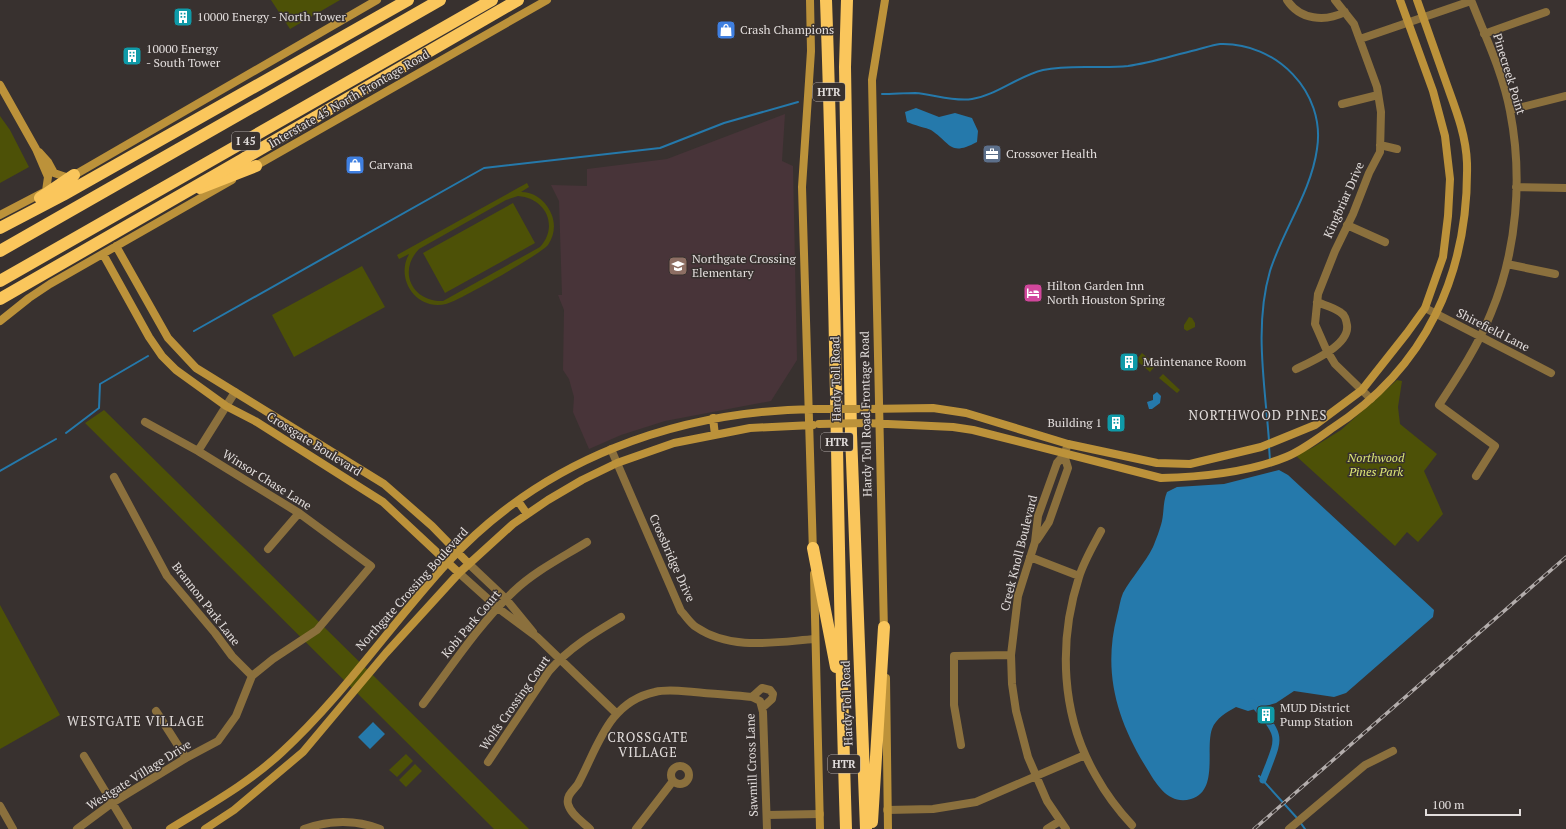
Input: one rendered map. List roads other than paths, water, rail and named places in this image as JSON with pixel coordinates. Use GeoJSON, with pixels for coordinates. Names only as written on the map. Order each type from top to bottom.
{"type":"FeatureCollection","features":[{"type":"Feature","properties":{"kind":"highway"},"geometry":{"type":"LineString","coordinates":[[0,228],[63,195],[408,0]]}},
{"type":"Feature","properties":{"kind":"highway","name":"I 45"},"geometry":{"type":"LineString","coordinates":[[0,251],[440,0]]}},
{"type":"Feature","properties":{"kind":"highway","name":"I 45"},"geometry":{"type":"LineString","coordinates":[[0,281],[492,0]]}},
{"type":"Feature","properties":{"kind":"highway"},"geometry":{"type":"LineString","coordinates":[[0,299],[518,0]]}},
{"type":"Feature","properties":{"kind":"highway","name":"Hardy Toll Road"},"geometry":{"type":"LineString","coordinates":[[826,0],[832,184],[846,829]]}},
{"type":"Feature","properties":{"kind":"highway","name":"Hardy Toll Road"},"geometry":{"type":"LineString","coordinates":[[847,0],[845,67],[850,434],[866,829]]}},
{"type":"Feature","properties":{"kind":"highway"},"geometry":{"type":"LineString","coordinates":[[0,295],[192,191],[256,166]]}},
{"type":"Feature","properties":{"kind":"highway"},"geometry":{"type":"LineString","coordinates":[[0,224],[71,177]]}},
{"type":"Feature","properties":{"kind":"highway"},"geometry":{"type":"LineString","coordinates":[[813,548],[842,699]]}},
{"type":"Feature","properties":{"kind":"highway"},"geometry":{"type":"LineString","coordinates":[[871,829],[884,627]]}},
{"type":"Feature","properties":{"kind":"main road"},"geometry":{"type":"LineString","coordinates":[[0,215],[71,177],[377,0]]}},
{"type":"Feature","properties":{"kind":"main road","name":"Interstate 45 North Frontage Road"},"geometry":{"type":"LineString","coordinates":[[0,321],[29,298],[116,246],[547,0]]}},
{"type":"Feature","properties":{"kind":"main road"},"geometry":{"type":"LineString","coordinates":[[810,0],[811,51],[802,187],[813,409],[809,425],[820,829]]}},
{"type":"Feature","properties":{"kind":"main road","name":"Hardy Toll Road Frontage Road"},"geometry":{"type":"LineString","coordinates":[[885,0],[872,80],[878,424],[887,709],[888,829]]}},
{"type":"Feature","properties":{"kind":"main road","name":"Northgate Crossing Boulevard"},"geometry":{"type":"LineString","coordinates":[[170,829],[254,776],[292,743],[318,716],[448,562],[480,530],[518,501],[563,472],[612,449],[681,425],[713,418],[776,411],[813,409],[933,408],[977,415],[1068,444],[1156,464],[1190,464],[1261,447],[1316,425],[1362,390],[1407,333],[1425,308],[1443,257],[1450,179],[1445,136],[1433,91],[1400,0]]}},
{"type":"Feature","properties":{"kind":"main road","name":"Northgate Crossing Boulevard"},"geometry":{"type":"LineString","coordinates":[[205,829],[234,810],[304,752],[386,653],[459,573],[490,543],[527,514],[582,480],[617,463],[674,443],[750,428],[866,423],[953,427],[973,430],[1064,455],[1161,478],[1194,478],[1262,465],[1278,460],[1288,456],[1332,429],[1371,399],[1407,360],[1436,315],[1448,287],[1459,251],[1464,224],[1467,162],[1462,129],[1417,0]]}},
{"type":"Feature","properties":{"kind":"main road"},"geometry":{"type":"LineString","coordinates":[[0,85],[36,149],[48,177],[46,191]]}},
{"type":"Feature","properties":{"kind":"main road"},"geometry":{"type":"LineString","coordinates":[[1433,91],[1447,86]]}},
{"type":"Feature","properties":{"kind":"main road"},"geometry":{"type":"LineString","coordinates":[[36,149],[48,162],[54,173],[71,177]]}},
{"type":"Feature","properties":{"kind":"main road"},"geometry":{"type":"LineString","coordinates":[[1449,198],[1465,198]]}},
{"type":"Feature","properties":{"kind":"main road","name":"Crossgate Boulevard"},"geometry":{"type":"LineString","coordinates":[[116,246],[163,329],[176,348],[196,368],[391,490],[432,526],[469,564]]}},
{"type":"Feature","properties":{"kind":"main road","name":"Crossgate Boulevard"},"geometry":{"type":"LineString","coordinates":[[103,254],[149,337],[162,356],[187,380],[226,406],[255,421],[383,502],[459,573]]}},
{"type":"Feature","properties":{"kind":"main road"},"geometry":{"type":"LineString","coordinates":[[973,430],[977,415]]}},
{"type":"Feature","properties":{"kind":"main road"},"geometry":{"type":"LineString","coordinates":[[713,418],[715,435]]}},
{"type":"Feature","properties":{"kind":"main road"},"geometry":{"type":"LineString","coordinates":[[306,453],[314,441]]}},
{"type":"Feature","properties":{"kind":"main road"},"geometry":{"type":"LineString","coordinates":[[383,502],[391,490]]}},
{"type":"Feature","properties":{"kind":"main road"},"geometry":{"type":"LineString","coordinates":[[518,501],[527,514]]}},
{"type":"Feature","properties":{"kind":"main road"},"geometry":{"type":"LineString","coordinates":[[377,646],[386,653]]}},
{"type":"Feature","properties":{"kind":"main road"},"geometry":{"type":"LineString","coordinates":[[292,743],[304,752]]}},
{"type":"Feature","properties":{"kind":"street"},"geometry":{"type":"LineString","coordinates":[[1287,0],[1306,16],[1320,18],[1335,17],[1345,12]]}},
{"type":"Feature","properties":{"kind":"street","name":"Kingbriar Drive"},"geometry":{"type":"LineString","coordinates":[[1335,0],[1354,24],[1378,95],[1381,112],[1380,152],[1368,173],[1318,294],[1315,324],[1328,353],[1344,373],[1371,399]]}},
{"type":"Feature","properties":{"kind":"street"},"geometry":{"type":"LineString","coordinates":[[1360,39],[1471,1]]}},
{"type":"Feature","properties":{"kind":"street","name":"Pinecreek Point"},"geometry":{"type":"LineString","coordinates":[[1471,1],[1510,110],[1515,147],[1516,187],[1514,220],[1506,264],[1491,314],[1480,336],[1438,405],[1495,446],[1476,476]]}},
{"type":"Feature","properties":{"kind":"street"},"geometry":{"type":"LineString","coordinates":[[1484,34],[1546,12]]}},
{"type":"Feature","properties":{"kind":"street"},"geometry":{"type":"LineString","coordinates":[[1342,104],[1378,95]]}},
{"type":"Feature","properties":{"kind":"street"},"geometry":{"type":"LineString","coordinates":[[1510,110],[1566,96]]}},
{"type":"Feature","properties":{"kind":"street"},"geometry":{"type":"LineString","coordinates":[[1380,146],[1397,149]]}},
{"type":"Feature","properties":{"kind":"street"},"geometry":{"type":"LineString","coordinates":[[1516,187],[1566,188]]}},
{"type":"Feature","properties":{"kind":"street"},"geometry":{"type":"LineString","coordinates":[[1347,225],[1385,242]]}},
{"type":"Feature","properties":{"kind":"street"},"geometry":{"type":"LineString","coordinates":[[1506,264],[1555,274]]}},
{"type":"Feature","properties":{"kind":"street"},"geometry":{"type":"LineString","coordinates":[[1296,368],[1328,353],[1344,337],[1347,329],[1346,317],[1340,311],[1317,302]]}},
{"type":"Feature","properties":{"kind":"street","name":"Shirefield Lane"},"geometry":{"type":"LineString","coordinates":[[1425,308],[1551,373]]}},
{"type":"Feature","properties":{"kind":"street"},"geometry":{"type":"LineString","coordinates":[[198,451],[235,392]]}},
{"type":"Feature","properties":{"kind":"street","name":"Winsor Chase Lane"},"geometry":{"type":"LineString","coordinates":[[145,422],[198,451],[299,513],[371,566]]}},
{"type":"Feature","properties":{"kind":"street","name":"Creek Knoll Boulevard"},"geometry":{"type":"LineString","coordinates":[[1066,829],[1060,821],[1036,776],[1028,757],[1016,712],[1012,684],[1011,655],[1013,626],[1018,596],[1035,542],[1038,516],[1057,463],[1064,455],[1068,444]]}},
{"type":"Feature","properties":{"kind":"street","name":"Crossbridge Drive"},"geometry":{"type":"LineString","coordinates":[[612,449],[681,611],[695,627],[712,636],[730,642],[747,644],[815,639]]}},
{"type":"Feature","properties":{"kind":"street"},"geometry":{"type":"LineString","coordinates":[[1035,542],[1048,522],[1068,468],[1064,455]]}},
{"type":"Feature","properties":{"kind":"street","name":"Brannon Park Lane"},"geometry":{"type":"LineString","coordinates":[[114,477],[167,576],[215,633],[232,656],[252,676]]}},
{"type":"Feature","properties":{"kind":"street"},"geometry":{"type":"LineString","coordinates":[[268,549],[299,513]]}},
{"type":"Feature","properties":{"kind":"street"},"geometry":{"type":"LineString","coordinates":[[1102,531],[1079,576],[1069,615],[1066,642],[1066,670],[1073,718],[1085,755],[1105,792],[1132,825]]}},
{"type":"Feature","properties":{"kind":"street","name":"Kobi Park Court"},"geometry":{"type":"LineString","coordinates":[[423,704],[472,637],[514,590],[550,564],[587,542]]}},
{"type":"Feature","properties":{"kind":"street"},"geometry":{"type":"LineString","coordinates":[[1030,557],[1079,576]]}},
{"type":"Feature","properties":{"kind":"street","name":"Crossgate Boulevard"},"geometry":{"type":"LineString","coordinates":[[469,564],[506,599],[537,637],[616,713]]}},
{"type":"Feature","properties":{"kind":"street","name":"Westgate Village Drive"},"geometry":{"type":"LineString","coordinates":[[77,829],[112,803],[186,758],[218,741],[236,716],[252,676],[273,659],[317,630],[371,566]]}},
{"type":"Feature","properties":{"kind":"street","name":"Crossgate Boulevard"},"geometry":{"type":"LineString","coordinates":[[459,573],[498,608],[537,637]]}},
{"type":"Feature","properties":{"kind":"street","name":"Wolfs Crossing Court"},"geometry":{"type":"LineString","coordinates":[[488,762],[549,671],[560,659],[590,635],[622,617]]}},
{"type":"Feature","properties":{"kind":"street"},"geometry":{"type":"LineString","coordinates":[[961,745],[954,705],[954,656],[1011,655]]}},
{"type":"Feature","properties":{"kind":"street"},"geometry":{"type":"LineString","coordinates":[[590,829],[576,816],[568,804],[569,796],[578,785],[602,732],[616,713],[635,700],[654,692],[670,691],[752,697],[761,705],[772,699],[773,694],[770,690],[762,688],[752,697]]}},
{"type":"Feature","properties":{"kind":"street","name":"Sawmill Cross Lane"},"geometry":{"type":"LineString","coordinates":[[761,705],[767,815],[766,829]]}},
{"type":"Feature","properties":{"kind":"street"},"geometry":{"type":"LineString","coordinates":[[156,711],[186,758]]}},
{"type":"Feature","properties":{"kind":"street"},"geometry":{"type":"LineString","coordinates":[[1289,829],[1365,765],[1392,751]]}},
{"type":"Feature","properties":{"kind":"street"},"geometry":{"type":"LineString","coordinates":[[887,810],[933,810],[955,807],[990,796],[1085,755]]}},
{"type":"Feature","properties":{"kind":"street"},"geometry":{"type":"LineString","coordinates":[[84,756],[128,829]]}},
{"type":"Feature","properties":{"kind":"street"},"geometry":{"type":"LineString","coordinates":[[636,829],[673,780]]}},
{"type":"Feature","properties":{"kind":"street"},"geometry":{"type":"LineString","coordinates":[[0,806],[13,829]]}},
{"type":"Feature","properties":{"kind":"street"},"geometry":{"type":"LineString","coordinates":[[767,815],[820,814]]}},
{"type":"Feature","properties":{"kind":"street"},"geometry":{"type":"LineString","coordinates":[[304,829],[323,823],[343,821],[359,823],[380,829]]}},
{"type":"Feature","properties":{"kind":"street"},"geometry":{"type":"LineString","coordinates":[[1047,829],[1060,821]]}},
{"type":"Feature","properties":{"kind":"water"},"geometry":{"type":"Polygon","coordinates":[[[916,108],[939,117],[955,113],[972,118],[978,131],[977,142],[961,148],[955,148],[931,130],[907,122],[905,112],[916,108]]]}},
{"type":"Feature","properties":{"kind":"water"},"geometry":{"type":"Polygon","coordinates":[[[1157,392],[1161,396],[1160,403],[1152,409],[1149,409],[1147,402],[1153,400],[1153,395],[1157,392]]]}},
{"type":"Feature","properties":{"kind":"water"},"geometry":{"type":"Polygon","coordinates":[[[1279,470],[1288,475],[1434,610],[1433,617],[1346,693],[1334,697],[1294,691],[1276,703],[1248,711],[1236,707],[1226,713],[1216,722],[1212,729],[1210,737],[1208,779],[1205,788],[1200,795],[1191,799],[1177,799],[1171,797],[1156,783],[1138,754],[1121,716],[1112,678],[1111,658],[1113,637],[1121,599],[1123,593],[1153,547],[1162,521],[1167,492],[1177,487],[1224,484],[1279,470]]]}},
{"type":"Feature","properties":{"kind":"water"},"geometry":{"type":"Polygon","coordinates":[[[373,722],[385,734],[370,749],[358,737],[373,722]]]}},
{"type":"Feature","properties":{"kind":"waterway"},"geometry":{"type":"LineString","coordinates":[[882,94],[915,93],[950,99],[972,99],[990,94],[1025,76],[1043,70],[1064,67],[1137,65],[1220,44],[1241,46],[1260,52],[1278,61],[1293,74],[1305,90],[1314,108],[1318,128],[1317,149],[1309,180],[1270,271],[1265,292],[1262,356],[1269,441]]}},
{"type":"Feature","properties":{"kind":"waterway"},"geometry":{"type":"LineString","coordinates":[[194,331],[484,168],[660,148],[724,123],[798,102]]}},
{"type":"Feature","properties":{"kind":"waterway"},"geometry":{"type":"LineString","coordinates":[[66,433],[99,408],[100,384],[148,356]]}},
{"type":"Feature","properties":{"kind":"waterway"},"geometry":{"type":"LineString","coordinates":[[0,471],[56,439]]}},
{"type":"Feature","properties":{"kind":"waterway"},"geometry":{"type":"LineString","coordinates":[[1269,446],[1270,461]]}},
{"type":"Feature","properties":{"kind":"waterway"},"geometry":{"type":"LineString","coordinates":[[1252,702],[1270,723],[1276,738],[1273,754],[1263,780]]}},
{"type":"Feature","properties":{"kind":"waterway"},"geometry":{"type":"LineString","coordinates":[[1259,776],[1297,818]]}},
{"type":"Feature","properties":{"kind":"waterway"},"geometry":{"type":"LineString","coordinates":[[1300,822],[1305,829]]}},
{"type":"Feature","properties":{"kind":"railway"},"geometry":{"type":"LineString","coordinates":[[1254,829],[1566,557]]}},
{"type":"Feature","properties":{"kind":"place","name":"10000 Energy - North Tower"},"geometry":{"type":"Point","coordinates":[183,17]}},
{"type":"Feature","properties":{"kind":"place","name":"Crash Champions"},"geometry":{"type":"Point","coordinates":[726,30]}},
{"type":"Feature","properties":{"kind":"place","name":"10000 Energy - South Tower"},"geometry":{"type":"Point","coordinates":[132,56]}},
{"type":"Feature","properties":{"kind":"place","name":"Crossover Health"},"geometry":{"type":"Point","coordinates":[992,154]}},
{"type":"Feature","properties":{"kind":"place","name":"Carvana"},"geometry":{"type":"Point","coordinates":[355,165]}},
{"type":"Feature","properties":{"kind":"place","name":"Northgate Crossing Elementary"},"geometry":{"type":"Point","coordinates":[678,266]}},
{"type":"Feature","properties":{"kind":"place","name":"Hilton Garden Inn North Houston Spring"},"geometry":{"type":"Point","coordinates":[1033,293]}},
{"type":"Feature","properties":{"kind":"place","name":"Maintenance Room"},"geometry":{"type":"Point","coordinates":[1129,362]}},
{"type":"Feature","properties":{"kind":"place","name":"Building 1"},"geometry":{"type":"Point","coordinates":[1116,423]}},
{"type":"Feature","properties":{"kind":"place","name":"MUD District Pump Station"},"geometry":{"type":"Point","coordinates":[1266,715]}},
{"type":"Feature","properties":{"kind":"district","name":"NORTHWOOD PINES"},"geometry":{"type":"Point","coordinates":[1258,415]}},
{"type":"Feature","properties":{"kind":"district","name":"WESTGATE VILLAGE"},"geometry":{"type":"Point","coordinates":[136,721]}},
{"type":"Feature","properties":{"kind":"district","name":"CROSSGATE VILLAGE"},"geometry":{"type":"Point","coordinates":[648,744]}},
{"type":"Feature","properties":{"kind":"park label","name":"Northwood Pines Park"},"geometry":{"type":"Point","coordinates":[1376,465]}}]}
